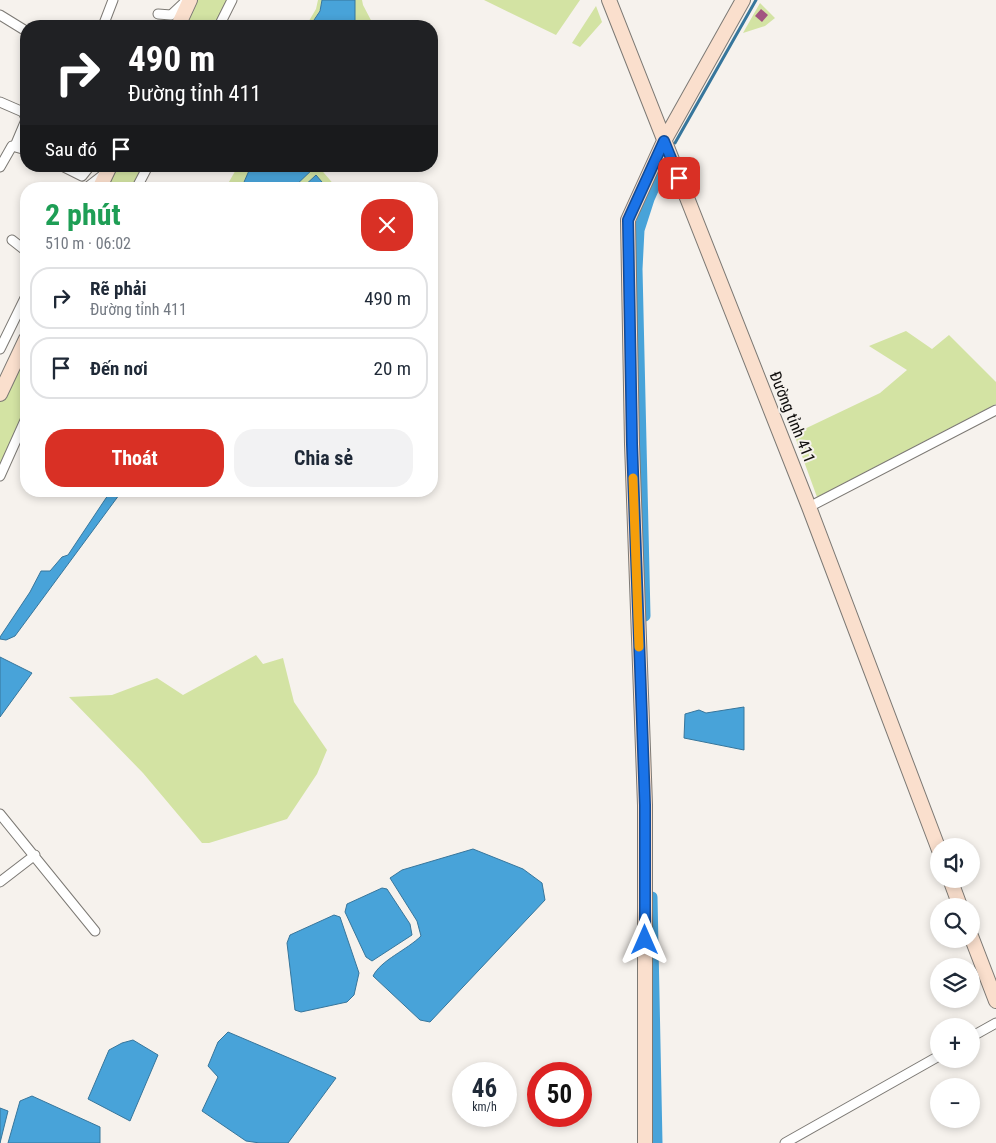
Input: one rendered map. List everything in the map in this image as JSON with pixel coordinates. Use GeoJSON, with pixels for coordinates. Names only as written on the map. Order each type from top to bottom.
{"type":"FeatureCollection","features":[{"type":"Feature","properties":{"kind":"main road"},"geometry":{"type":"LineString","coordinates":[[181,20],[189,0]]}},
{"type":"Feature","properties":{"kind":"main road","name":"Đường tỉnh 411"},"geometry":{"type":"LineString","coordinates":[[608,0],[809,507],[934,838]]}},
{"type":"Feature","properties":{"kind":"main road"},"geometry":{"type":"LineString","coordinates":[[645,1143],[645,805],[632,444],[628,220],[664,141],[743,0]]}},
{"type":"Feature","properties":{"kind":"main road"},"geometry":{"type":"LineString","coordinates":[[0,394],[20,352]]}},
{"type":"Feature","properties":{"kind":"main road"},"geometry":{"type":"LineString","coordinates":[[976,948],[996,1001]]}},
{"type":"Feature","properties":{"kind":"street"},"geometry":{"type":"LineString","coordinates":[[105,20],[113,0]]}},
{"type":"Feature","properties":{"kind":"street"},"geometry":{"type":"LineString","coordinates":[[158,14],[171,16],[189,0]]}},
{"type":"Feature","properties":{"kind":"street"},"geometry":{"type":"LineString","coordinates":[[222,20],[232,0]]}},
{"type":"Feature","properties":{"kind":"street"},"geometry":{"type":"LineString","coordinates":[[0,15],[20,27]]}},
{"type":"Feature","properties":{"kind":"street"},"geometry":{"type":"LineString","coordinates":[[0,102],[20,111]]}},
{"type":"Feature","properties":{"kind":"street"},"geometry":{"type":"LineString","coordinates":[[0,167],[10,148],[15,146],[20,134]]}},
{"type":"Feature","properties":{"kind":"street"},"geometry":{"type":"LineString","coordinates":[[15,146],[20,148]]}},
{"type":"Feature","properties":{"kind":"street"},"geometry":{"type":"LineString","coordinates":[[74,172],[82,176],[85,172]]}},
{"type":"Feature","properties":{"kind":"street"},"geometry":{"type":"LineString","coordinates":[[94,182],[106,172]]}},
{"type":"Feature","properties":{"kind":"street"},"geometry":{"type":"LineString","coordinates":[[12,240],[20,246]]}},
{"type":"Feature","properties":{"kind":"street"},"geometry":{"type":"LineString","coordinates":[[0,349],[20,308]]}},
{"type":"Feature","properties":{"kind":"street"},"geometry":{"type":"LineString","coordinates":[[809,507],[996,410]]}},
{"type":"Feature","properties":{"kind":"street"},"geometry":{"type":"LineString","coordinates":[[0,476],[20,431]]}},
{"type":"Feature","properties":{"kind":"street"},"geometry":{"type":"LineString","coordinates":[[0,814],[96,932]]}},
{"type":"Feature","properties":{"kind":"street"},"geometry":{"type":"LineString","coordinates":[[0,882],[35,855]]}},
{"type":"Feature","properties":{"kind":"street"},"geometry":{"type":"LineString","coordinates":[[980,1032],[996,1023]]}},
{"type":"Feature","properties":{"kind":"street"},"geometry":{"type":"LineString","coordinates":[[785,1143],[930,1061]]}},
{"type":"Feature","properties":{"kind":"green space"},"geometry":{"type":"Polygon","coordinates":[[[196,0],[229,0],[219,20],[186,20],[196,0]]]}},
{"type":"Feature","properties":{"kind":"green space"},"geometry":{"type":"Polygon","coordinates":[[[318,0],[322,0],[320,10],[314,20],[310,20],[316,9],[318,0]]]}},
{"type":"Feature","properties":{"kind":"green space"},"geometry":{"type":"Polygon","coordinates":[[[355,0],[362,0],[371,20],[355,20],[355,0]]]}},
{"type":"Feature","properties":{"kind":"green space"},"geometry":{"type":"Polygon","coordinates":[[[484,0],[580,0],[556,35],[484,0]]]}},
{"type":"Feature","properties":{"kind":"green space"},"geometry":{"type":"Polygon","coordinates":[[[760,3],[775,18],[765,26],[743,33],[760,3]]]}},
{"type":"Feature","properties":{"kind":"green space"},"geometry":{"type":"Polygon","coordinates":[[[596,6],[602,22],[580,47],[572,43],[596,6]]]}},
{"type":"Feature","properties":{"kind":"green space"},"geometry":{"type":"Polygon","coordinates":[[[113,172],[143,172],[138,182],[108,182],[113,172]]]}},
{"type":"Feature","properties":{"kind":"green space"},"geometry":{"type":"Polygon","coordinates":[[[235,172],[248,172],[244,182],[229,182],[235,172]]]}},
{"type":"Feature","properties":{"kind":"green space"},"geometry":{"type":"Polygon","coordinates":[[[310,172],[323,172],[332,182],[322,182],[316,175],[308,182],[299,182],[310,172]]]}},
{"type":"Feature","properties":{"kind":"green space"},"geometry":{"type":"Polygon","coordinates":[[[906,331],[932,349],[949,335],[996,382],[996,404],[817,497],[794,434],[880,393],[907,370],[869,346],[906,331]]]}},
{"type":"Feature","properties":{"kind":"green space"},"geometry":{"type":"Polygon","coordinates":[[[20,359],[20,424],[0,466],[0,400],[20,359]]]}},
{"type":"Feature","properties":{"kind":"green space"},"geometry":{"type":"Polygon","coordinates":[[[256,655],[263,664],[283,658],[294,702],[327,750],[317,774],[287,819],[209,843],[202,843],[143,773],[69,697],[112,695],[157,678],[183,695],[256,655]]]}},
{"type":"Feature","properties":{"kind":"water"},"geometry":{"type":"Polygon","coordinates":[[[322,0],[355,0],[355,20],[314,20],[320,11],[322,0]]]}},
{"type":"Feature","properties":{"kind":"water"},"geometry":{"type":"Polygon","coordinates":[[[248,172],[310,172],[299,182],[244,182],[248,172]]]}},
{"type":"Feature","properties":{"kind":"water"},"geometry":{"type":"Polygon","coordinates":[[[316,175],[322,182],[308,182],[316,175]]]}},
{"type":"Feature","properties":{"kind":"water"},"geometry":{"type":"Polygon","coordinates":[[[118,497],[15,636],[6,640],[0,639],[41,571],[50,571],[62,557],[68,555],[106,498],[118,497]]]}},
{"type":"Feature","properties":{"kind":"water"},"geometry":{"type":"Polygon","coordinates":[[[0,657],[32,673],[0,717],[0,657]]]}},
{"type":"Feature","properties":{"kind":"water"},"geometry":{"type":"Polygon","coordinates":[[[744,707],[744,750],[684,738],[685,714],[699,710],[706,713],[744,707]]]}},
{"type":"Feature","properties":{"kind":"water"},"geometry":{"type":"Polygon","coordinates":[[[473,849],[523,869],[542,883],[545,900],[430,1022],[420,1020],[373,976],[388,960],[421,936],[417,921],[390,878],[402,870],[473,849]]]}},
{"type":"Feature","properties":{"kind":"water"},"geometry":{"type":"Polygon","coordinates":[[[382,888],[387,889],[410,924],[412,935],[372,961],[366,957],[345,912],[347,904],[382,888]]]}},
{"type":"Feature","properties":{"kind":"water"},"geometry":{"type":"Polygon","coordinates":[[[334,915],[340,917],[359,973],[354,995],[347,1002],[301,1012],[295,1010],[287,943],[290,935],[334,915]]]}},
{"type":"Feature","properties":{"kind":"water"},"geometry":{"type":"Polygon","coordinates":[[[228,1032],[336,1078],[288,1143],[246,1141],[202,1111],[218,1077],[208,1066],[218,1042],[228,1032]]]}},
{"type":"Feature","properties":{"kind":"water"},"geometry":{"type":"Polygon","coordinates":[[[133,1040],[158,1055],[130,1121],[88,1099],[109,1050],[133,1040]]]}},
{"type":"Feature","properties":{"kind":"water"},"geometry":{"type":"Polygon","coordinates":[[[32,1096],[100,1127],[100,1143],[8,1143],[20,1101],[32,1096]]]}},
{"type":"Feature","properties":{"kind":"water"},"geometry":{"type":"Polygon","coordinates":[[[0,1108],[8,1111],[0,1143],[0,1108]]]}},
{"type":"Feature","properties":{"kind":"building"},"geometry":{"type":"Polygon","coordinates":[[[761,9],[768,15],[762,22],[755,16],[761,9]]]}},
{"type":"Feature","properties":{"kind":"waterway"},"geometry":{"type":"LineString","coordinates":[[675,143],[756,0]]}},
{"type":"Feature","properties":{"kind":"waterway"},"geometry":{"type":"LineString","coordinates":[[645,616],[637,269],[639,230],[649,199],[662,170]]}},
{"type":"Feature","properties":{"kind":"waterway"},"geometry":{"type":"LineString","coordinates":[[652,897],[657,1143]]}},
{"type":"Feature","properties":{"kind":"slow traffic"},"geometry":{"type":"LineString","coordinates":[[633,478],[639,647]]}},
{"type":"Feature","properties":{"kind":"route"},"geometry":{"type":"LineString","coordinates":[[645,940],[645,805],[632,444],[628,220],[664,141],[679,178]]}}]}
